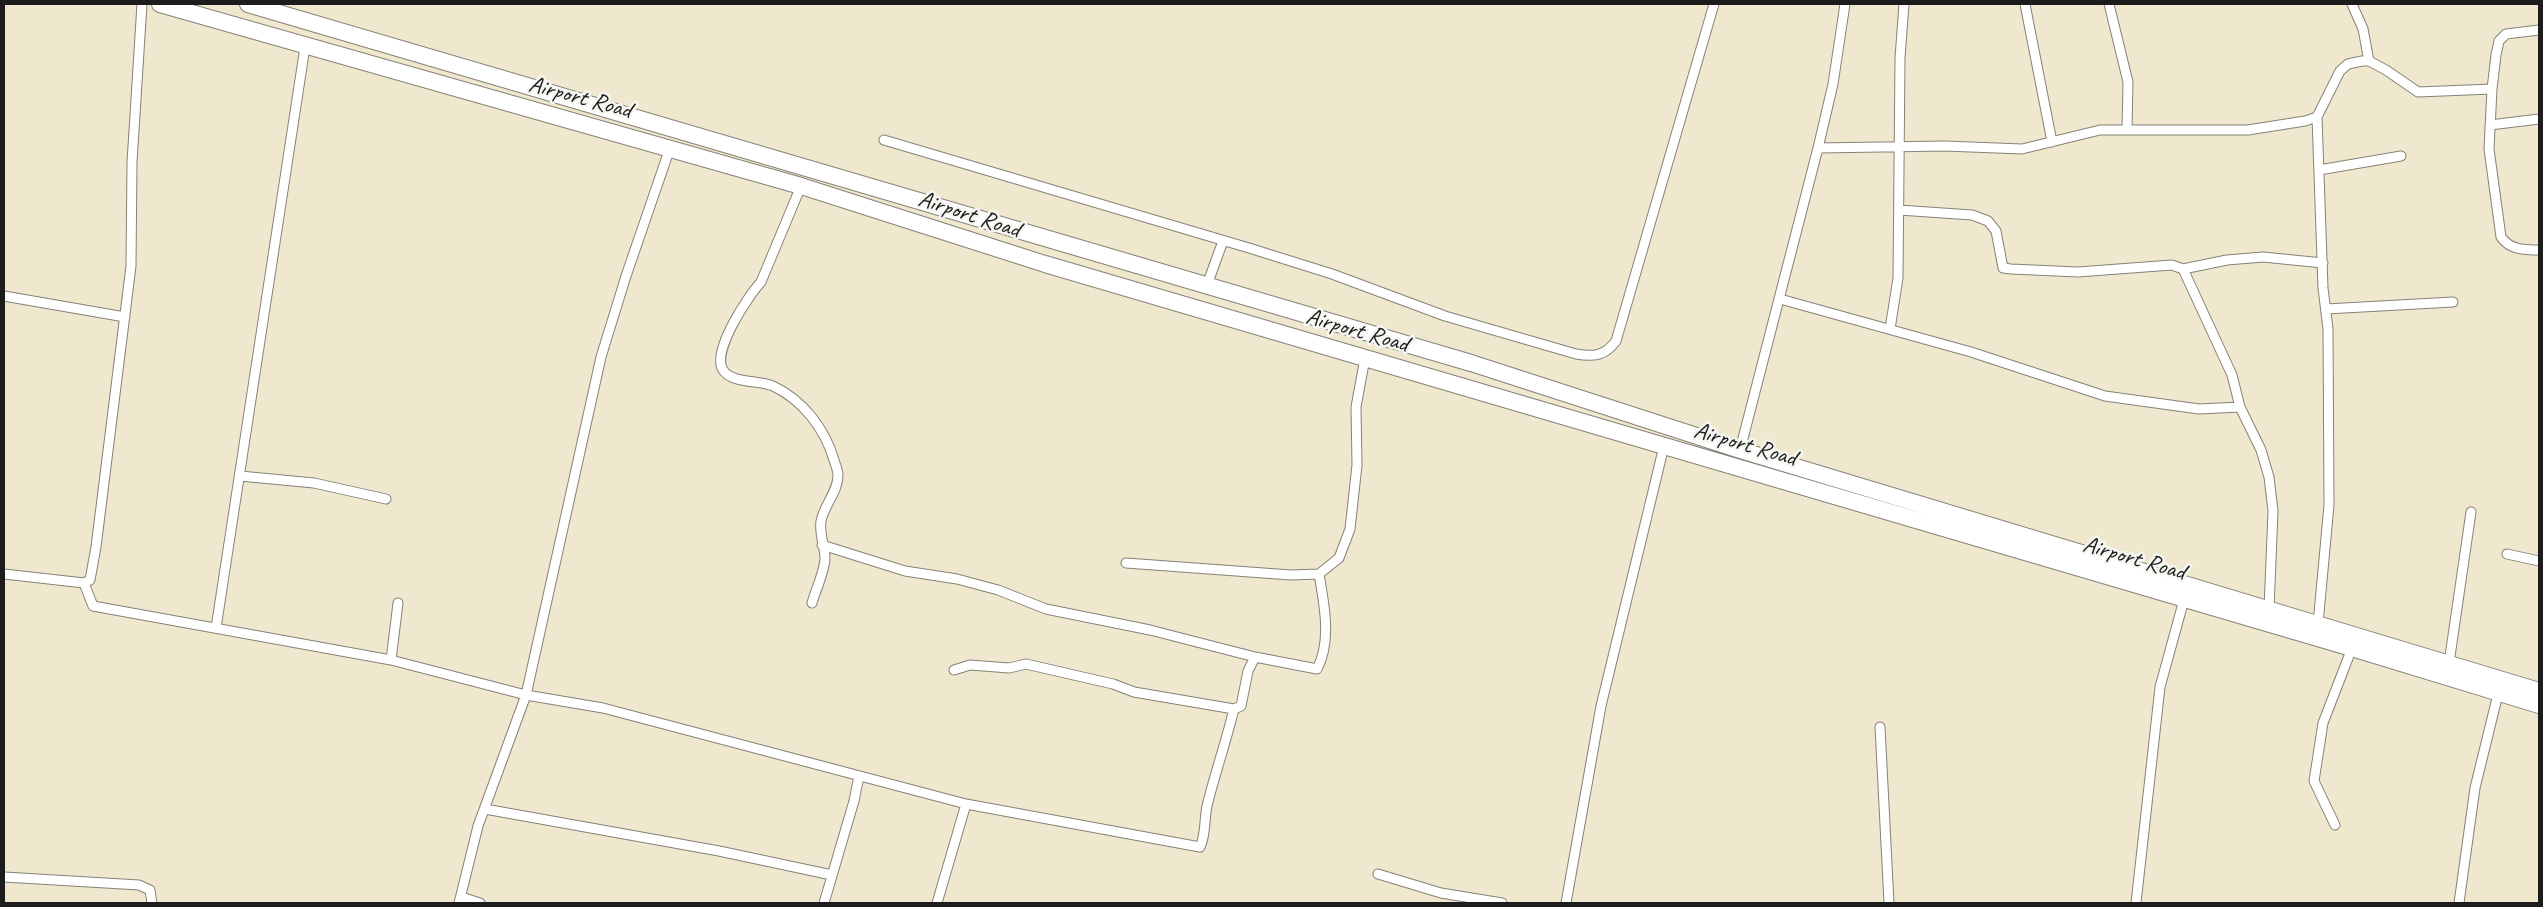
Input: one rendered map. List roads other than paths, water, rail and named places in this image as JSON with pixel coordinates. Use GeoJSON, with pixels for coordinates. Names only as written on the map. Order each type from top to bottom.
{"type":"FeatureCollection","features":[{"type":"Feature","properties":{"kind":"highway","name":"Airport Road"},"geometry":{"type":"LineString","coordinates":[[160,4],[305,47],[801,186],[1045,264],[1664,446],[2186,592],[2269,609],[2539,691]]}},
{"type":"Feature","properties":{"kind":"highway","name":"Airport Road"},"geometry":{"type":"LineString","coordinates":[[248,4],[1471,363],[2186,592],[2352,648],[2539,705]]}},
{"type":"Feature","properties":{"kind":"street"},"geometry":{"type":"LineString","coordinates":[[4,574],[84,583],[90,580],[131,266],[132,162],[142,4]]}},
{"type":"Feature","properties":{"kind":"street"},"geometry":{"type":"LineString","coordinates":[[884,140],[1332,274],[1445,316],[1576,354],[1600,355],[1609,350],[1618,335],[1714,4]]}},
{"type":"Feature","properties":{"kind":"street"},"geometry":{"type":"LineString","coordinates":[[1740,450],[1818,148],[1833,84],[1845,4]]}},
{"type":"Feature","properties":{"kind":"street"},"geometry":{"type":"LineString","coordinates":[[1890,329],[1898,278],[1900,58],[1904,4]]}},
{"type":"Feature","properties":{"kind":"street"},"geometry":{"type":"LineString","coordinates":[[2025,4],[2052,142]]}},
{"type":"Feature","properties":{"kind":"street"},"geometry":{"type":"LineString","coordinates":[[2108,4],[2128,82],[2127,129]]}},
{"type":"Feature","properties":{"kind":"street"},"geometry":{"type":"LineString","coordinates":[[2352,4],[2363,29],[2369,61]]}},
{"type":"Feature","properties":{"kind":"street"},"geometry":{"type":"LineString","coordinates":[[2539,30],[2506,34],[2499,41],[2492,89],[2490,125],[2491,171],[2501,238],[2505,243],[2516,248],[2539,250]]}},
{"type":"Feature","properties":{"kind":"street"},"geometry":{"type":"LineString","coordinates":[[216,628],[305,47]]}},
{"type":"Feature","properties":{"kind":"street"},"geometry":{"type":"LineString","coordinates":[[2318,624],[2329,505],[2328,328],[2318,170],[2317,117],[2340,71],[2348,64],[2369,61],[2418,92],[2492,89]]}},
{"type":"Feature","properties":{"kind":"street"},"geometry":{"type":"LineString","coordinates":[[1818,148],[1945,146],[2022,149],[2100,130],[2248,130],[2305,121],[2317,117]]}},
{"type":"Feature","properties":{"kind":"street"},"geometry":{"type":"LineString","coordinates":[[2490,125],[2539,119]]}},
{"type":"Feature","properties":{"kind":"street"},"geometry":{"type":"LineString","coordinates":[[480,903],[460,900],[478,826],[526,695],[601,358],[626,276],[670,148]]}},
{"type":"Feature","properties":{"kind":"street"},"geometry":{"type":"LineString","coordinates":[[2318,170],[2401,156]]}},
{"type":"Feature","properties":{"kind":"street"},"geometry":{"type":"LineString","coordinates":[[801,186],[762,282],[750,294],[731,326],[721,360],[721,368],[726,374],[735,378],[772,385],[784,392],[812,416],[828,440],[838,474],[832,498],[821,520],[822,545],[825,559],[812,603]]}},
{"type":"Feature","properties":{"kind":"street"},"geometry":{"type":"LineString","coordinates":[[1899,210],[1972,215],[1988,221],[1996,231],[2004,268],[2078,272],[2172,265],[2183,269],[2227,260],[2263,257],[2323,263]]}},
{"type":"Feature","properties":{"kind":"street"},"geometry":{"type":"LineString","coordinates":[[1206,285],[1223,241]]}},
{"type":"Feature","properties":{"kind":"street"},"geometry":{"type":"LineString","coordinates":[[2183,269],[2232,375],[2240,407],[2261,450],[2269,477],[2273,511],[2269,609]]}},
{"type":"Feature","properties":{"kind":"street"},"geometry":{"type":"LineString","coordinates":[[4,296],[125,317]]}},
{"type":"Feature","properties":{"kind":"street"},"geometry":{"type":"LineString","coordinates":[[1780,299],[1972,352],[2105,396],[2199,409],[2240,407]]}},
{"type":"Feature","properties":{"kind":"street"},"geometry":{"type":"LineString","coordinates":[[2326,309],[2453,302]]}},
{"type":"Feature","properties":{"kind":"street"},"geometry":{"type":"LineString","coordinates":[[1126,563],[1291,575],[1319,574],[1339,558],[1350,529],[1357,464],[1356,407],[1365,358]]}},
{"type":"Feature","properties":{"kind":"street"},"geometry":{"type":"LineString","coordinates":[[1566,903],[1601,706],[1664,446]]}},
{"type":"Feature","properties":{"kind":"street"},"geometry":{"type":"LineString","coordinates":[[240,476],[314,483],[386,499]]}},
{"type":"Feature","properties":{"kind":"street"},"geometry":{"type":"LineString","coordinates":[[2449,663],[2471,512]]}},
{"type":"Feature","properties":{"kind":"street"},"geometry":{"type":"LineString","coordinates":[[822,545],[906,571],[957,579],[998,590],[1046,609],[1150,630],[1255,657],[1317,669],[1323,656],[1325,624],[1325,605],[1319,574]]}},
{"type":"Feature","properties":{"kind":"street"},"geometry":{"type":"LineString","coordinates":[[2507,554],[2539,561]]}},
{"type":"Feature","properties":{"kind":"street"},"geometry":{"type":"LineString","coordinates":[[84,583],[93,606],[391,660],[526,695],[603,708],[966,804],[1200,847],[1204,838],[1204,819],[1211,790],[1234,709]]}},
{"type":"Feature","properties":{"kind":"street"},"geometry":{"type":"LineString","coordinates":[[2136,903],[2160,687],[2186,592]]}},
{"type":"Feature","properties":{"kind":"street"},"geometry":{"type":"LineString","coordinates":[[391,660],[398,603]]}},
{"type":"Feature","properties":{"kind":"street"},"geometry":{"type":"LineString","coordinates":[[2335,825],[2314,780],[2323,723],[2352,648]]}},
{"type":"Feature","properties":{"kind":"street"},"geometry":{"type":"LineString","coordinates":[[954,670],[970,665],[1009,668],[1026,664],[1113,684],[1134,692],[1234,709],[1241,706],[1248,671],[1255,657]]}},
{"type":"Feature","properties":{"kind":"street"},"geometry":{"type":"LineString","coordinates":[[2459,903],[2475,788],[2498,694]]}},
{"type":"Feature","properties":{"kind":"street"},"geometry":{"type":"LineString","coordinates":[[1880,727],[1889,903]]}},
{"type":"Feature","properties":{"kind":"street"},"geometry":{"type":"LineString","coordinates":[[824,903],[854,801],[859,776]]}},
{"type":"Feature","properties":{"kind":"street"},"geometry":{"type":"LineString","coordinates":[[939,903],[966,804]]}},
{"type":"Feature","properties":{"kind":"street"},"geometry":{"type":"LineString","coordinates":[[485,809],[719,851],[832,875]]}},
{"type":"Feature","properties":{"kind":"street"},"geometry":{"type":"LineString","coordinates":[[1378,874],[1441,893],[1502,903]]}},
{"type":"Feature","properties":{"kind":"street"},"geometry":{"type":"LineString","coordinates":[[4,877],[139,885],[150,890],[152,903]]}},
{"type":"Feature","properties":{"kind":"street"},"geometry":{"type":"LineString","coordinates":[[1440,903],[1441,893]]}}]}
